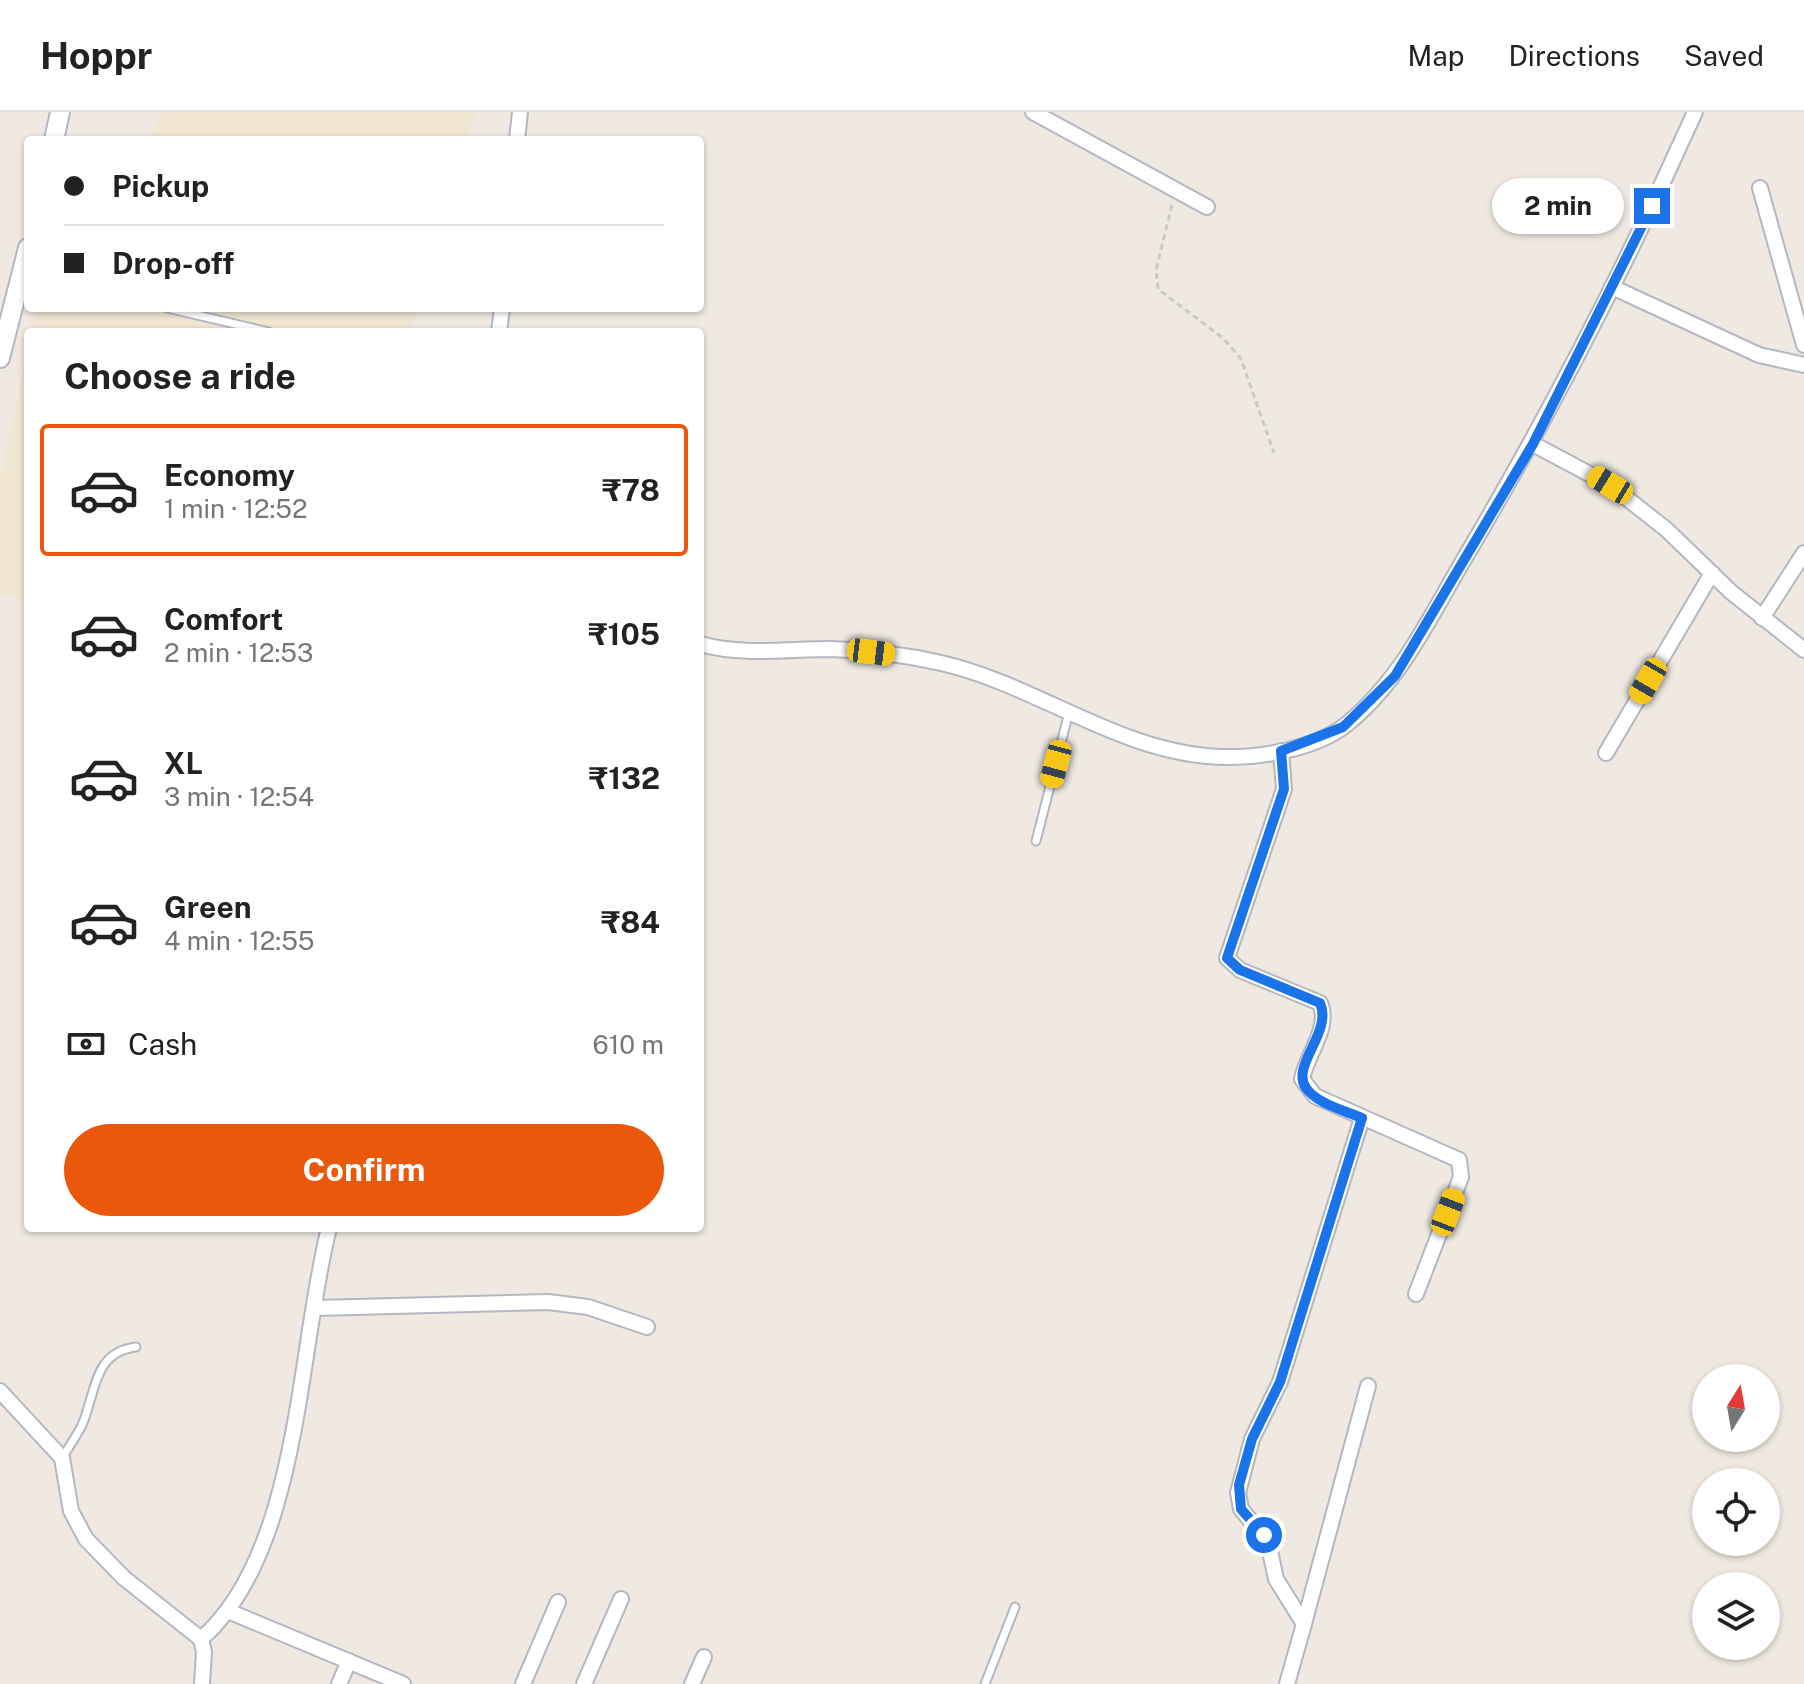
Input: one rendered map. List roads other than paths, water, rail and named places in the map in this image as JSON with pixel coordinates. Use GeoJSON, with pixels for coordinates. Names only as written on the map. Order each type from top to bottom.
{"type":"FeatureCollection","features":[{"type":"Feature","properties":{"kind":"street"},"geometry":{"type":"LineString","coordinates":[[55,136],[60,112]]}},
{"type":"Feature","properties":{"kind":"street"},"geometry":{"type":"LineString","coordinates":[[517,136],[520,112]]}},
{"type":"Feature","properties":{"kind":"street"},"geometry":{"type":"LineString","coordinates":[[1033,112],[1207,207]]}},
{"type":"Feature","properties":{"kind":"street"},"geometry":{"type":"LineString","coordinates":[[704,645],[749,652],[845,650],[942,663],[999,681],[1142,744],[1180,754],[1226,757],[1281,751],[1343,727],[1395,676],[1533,444],[1695,112]]}},
{"type":"Feature","properties":{"kind":"street"},"geometry":{"type":"LineString","coordinates":[[1760,188],[1804,345]]}},
{"type":"Feature","properties":{"kind":"street"},"geometry":{"type":"LineString","coordinates":[[0,358],[24,277]]}},
{"type":"Feature","properties":{"kind":"street"},"geometry":{"type":"LineString","coordinates":[[1612,287],[1759,355],[1804,365]]}},
{"type":"Feature","properties":{"kind":"street"},"geometry":{"type":"LineString","coordinates":[[1533,444],[1610,485],[1667,530],[1762,618],[1804,650]]}},
{"type":"Feature","properties":{"kind":"street"},"geometry":{"type":"LineString","coordinates":[[1762,618],[1804,553]]}},
{"type":"Feature","properties":{"kind":"street"},"geometry":{"type":"LineString","coordinates":[[1606,753],[1712,573]]}},
{"type":"Feature","properties":{"kind":"street"},"geometry":{"type":"LineString","coordinates":[[1281,751],[1284,789],[1227,958],[1240,970],[1320,1003],[1324,1013],[1323,1026],[1307,1061],[1302,1079],[1305,1088],[1315,1096],[1362,1118],[1452,1156],[1462,1167],[1416,1294]]}},
{"type":"Feature","properties":{"kind":"street"},"geometry":{"type":"LineString","coordinates":[[1304,1624],[1276,1579],[1268,1542],[1241,1509],[1238,1493],[1252,1439],[1283,1374],[1362,1118]]}},
{"type":"Feature","properties":{"kind":"street"},"geometry":{"type":"LineString","coordinates":[[201,1639],[228,1611],[250,1570],[279,1493],[303,1386],[328,1232]]}},
{"type":"Feature","properties":{"kind":"street"},"geometry":{"type":"LineString","coordinates":[[315,1308],[556,1303],[588,1307],[647,1327]]}},
{"type":"Feature","properties":{"kind":"street"},"geometry":{"type":"LineString","coordinates":[[1287,1684],[1368,1386]]}},
{"type":"Feature","properties":{"kind":"street"},"geometry":{"type":"LineString","coordinates":[[0,1391],[62,1458],[71,1511],[86,1539],[124,1578],[201,1639],[204,1652],[202,1684]]}},
{"type":"Feature","properties":{"kind":"street"},"geometry":{"type":"LineString","coordinates":[[584,1684],[621,1599]]}},
{"type":"Feature","properties":{"kind":"street"},"geometry":{"type":"LineString","coordinates":[[523,1684],[558,1602]]}},
{"type":"Feature","properties":{"kind":"street"},"geometry":{"type":"LineString","coordinates":[[228,1611],[403,1684]]}},
{"type":"Feature","properties":{"kind":"street"},"geometry":{"type":"LineString","coordinates":[[692,1684],[704,1657]]}},
{"type":"Feature","properties":{"kind":"street"},"geometry":{"type":"LineString","coordinates":[[339,1684],[349,1661]]}},
{"type":"Feature","properties":{"kind":"lane"},"geometry":{"type":"LineString","coordinates":[[184,312],[252,328]]}},
{"type":"Feature","properties":{"kind":"lane"},"geometry":{"type":"LineString","coordinates":[[1036,841],[1069,712]]}},
{"type":"Feature","properties":{"kind":"lane"},"geometry":{"type":"LineString","coordinates":[[62,1458],[83,1423],[103,1363],[113,1353],[136,1347]]}},
{"type":"Feature","properties":{"kind":"lane"},"geometry":{"type":"LineString","coordinates":[[985,1684],[1015,1607]]}}]}
